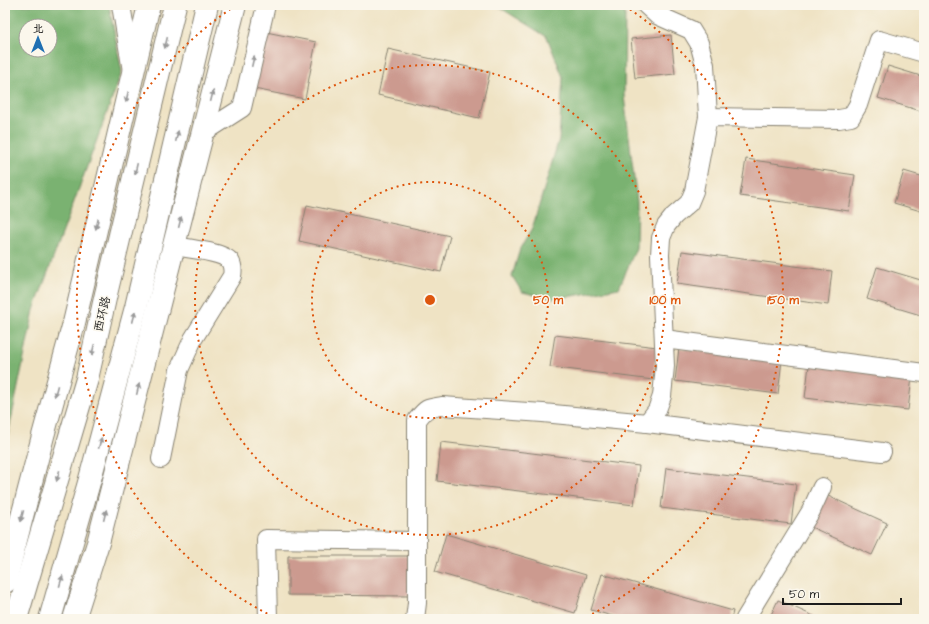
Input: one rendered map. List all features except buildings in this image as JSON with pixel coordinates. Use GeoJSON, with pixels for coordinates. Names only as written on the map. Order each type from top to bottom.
{"type":"FeatureCollection","features":[{"type":"Feature","properties":{"kind":"main road"},"geometry":{"type":"LineString","coordinates":[[5,582],[74,323],[149,5]]}},
{"type":"Feature","properties":{"kind":"main road","name":"西环路"},"geometry":{"type":"LineString","coordinates":[[16,619],[87,380],[104,301],[175,5]]}},
{"type":"Feature","properties":{"kind":"main road"},"geometry":{"type":"LineString","coordinates":[[50,619],[90,479],[136,307],[208,5]]}},
{"type":"Feature","properties":{"kind":"main road"},"geometry":{"type":"LineString","coordinates":[[74,619],[98,543],[203,133],[234,5]]}},
{"type":"Feature","properties":{"kind":"main road"},"geometry":{"type":"LineString","coordinates":[[65,619],[98,543]]}},
{"type":"Feature","properties":{"kind":"street"},"geometry":{"type":"LineString","coordinates":[[121,5],[133,74]]}},
{"type":"Feature","properties":{"kind":"street"},"geometry":{"type":"LineString","coordinates":[[203,133],[242,108],[266,5]]}},
{"type":"Feature","properties":{"kind":"street"},"geometry":{"type":"LineString","coordinates":[[646,5],[657,15],[691,30],[700,43],[705,65],[708,118],[694,191],[689,203],[674,216],[666,226],[661,238],[660,255],[665,366],[662,396],[658,410],[647,423]]}},
{"type":"Feature","properties":{"kind":"street"},"geometry":{"type":"LineString","coordinates":[[708,118],[839,119],[851,117],[858,106],[879,40],[924,53]]}},
{"type":"Feature","properties":{"kind":"street"},"geometry":{"type":"LineString","coordinates":[[161,459],[179,370],[193,339],[232,276],[233,269],[229,260],[218,254],[174,246]]}},
{"type":"Feature","properties":{"kind":"street"},"geometry":{"type":"LineString","coordinates":[[664,338],[924,372]]}},
{"type":"Feature","properties":{"kind":"street"},"geometry":{"type":"LineString","coordinates":[[415,619],[417,603],[417,420],[428,408],[442,406],[543,413],[647,423],[882,452]]}},
{"type":"Feature","properties":{"kind":"street"},"geometry":{"type":"LineString","coordinates":[[744,619],[811,511],[822,487]]}},
{"type":"Feature","properties":{"kind":"street"},"geometry":{"type":"LineString","coordinates":[[268,619],[266,539],[417,541]]}},
{"type":"Feature","properties":{"kind":"green space"},"geometry":{"type":"Polygon","coordinates":[[[5,5],[109,5],[122,72],[34,310],[5,449],[5,5]]]}},
{"type":"Feature","properties":{"kind":"green space"},"geometry":{"type":"Polygon","coordinates":[[[496,5],[624,5],[624,96],[637,202],[636,248],[619,288],[554,299],[522,292],[512,276],[520,249],[532,229],[559,139],[563,77],[547,37],[496,5]]]}}]}
